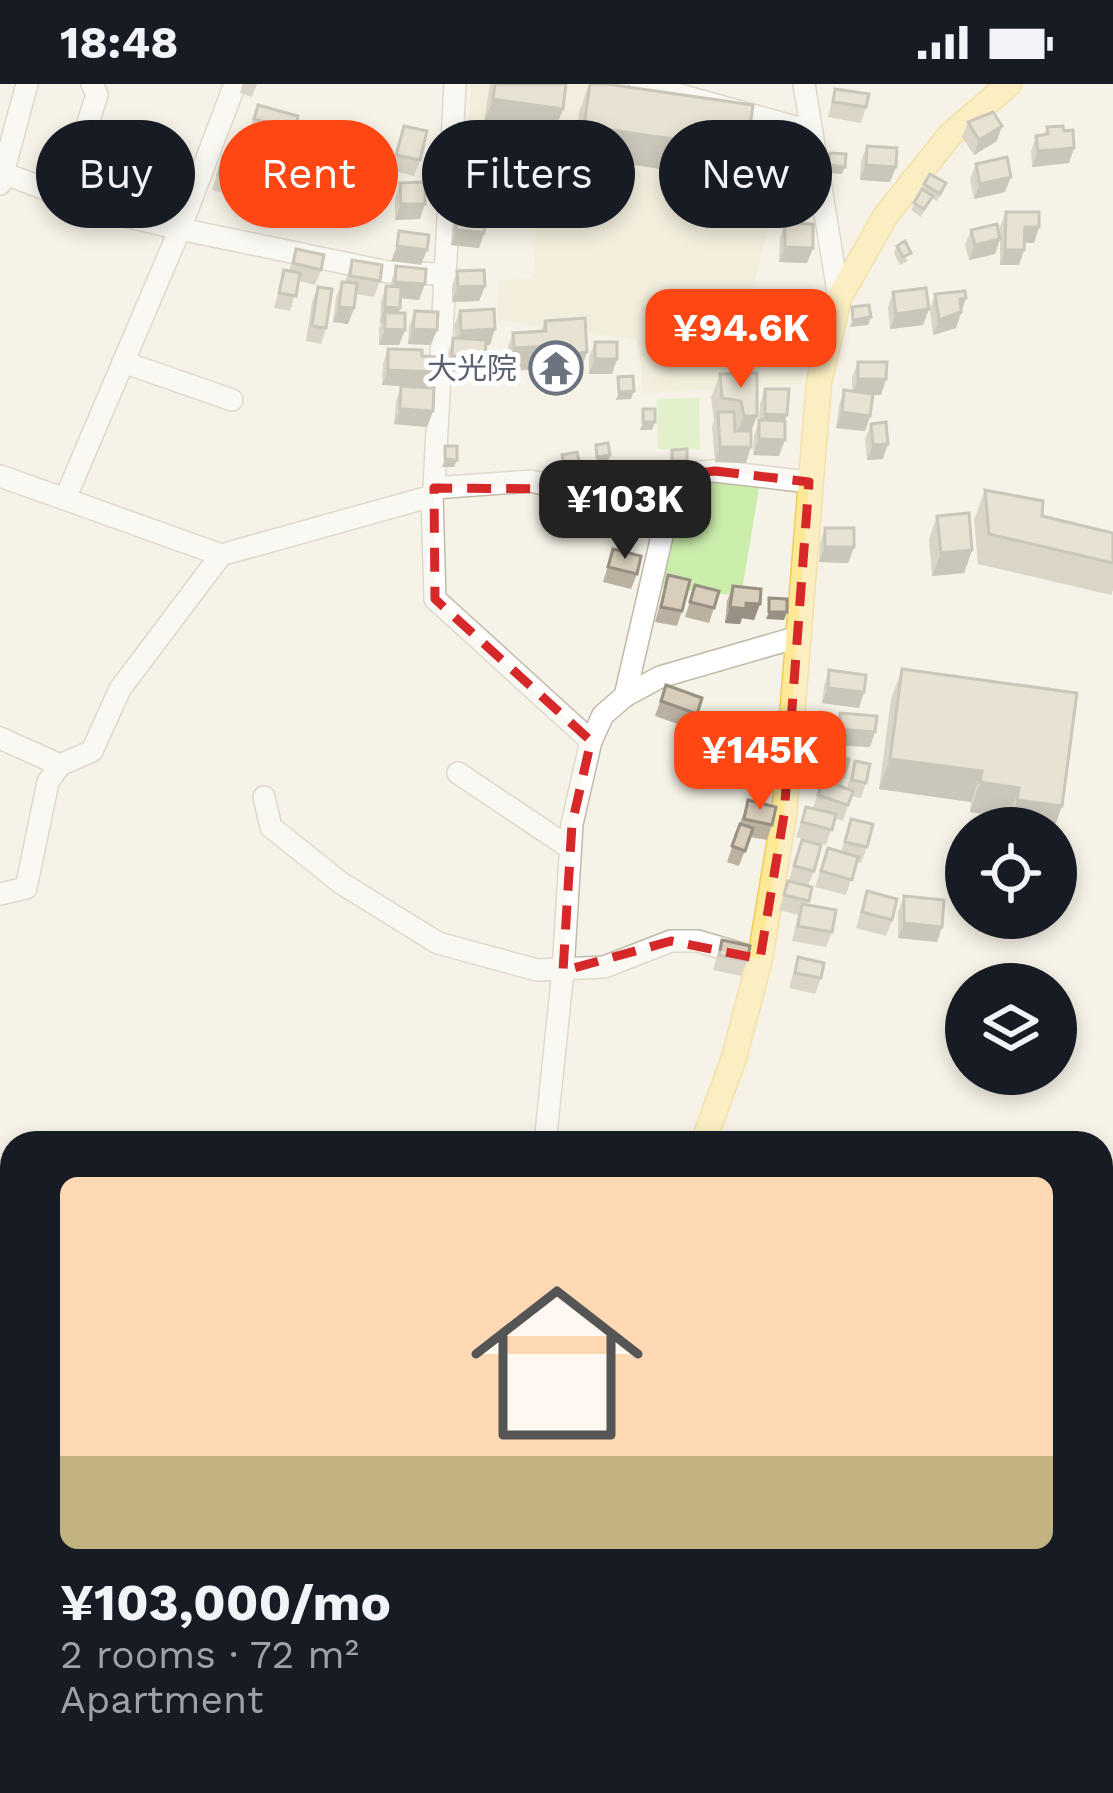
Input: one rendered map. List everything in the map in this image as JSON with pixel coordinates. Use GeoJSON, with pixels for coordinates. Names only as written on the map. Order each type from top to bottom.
{"type":"FeatureCollection","features":[{"type":"Feature","properties":{"kind":"main road"},"geometry":{"type":"LineString","coordinates":[[707,1131],[734,1058],[760,959],[784,815],[819,382],[839,298],[898,199],[950,135],[1009,84]]}},
{"type":"Feature","properties":{"kind":"street"},"geometry":{"type":"LineString","coordinates":[[27,84],[1,178],[36,188]]}},
{"type":"Feature","properties":{"kind":"street"},"geometry":{"type":"LineString","coordinates":[[89,120],[97,95],[92,84]]}},
{"type":"Feature","properties":{"kind":"street"},"geometry":{"type":"LineString","coordinates":[[65,499],[180,229],[235,84]]}},
{"type":"Feature","properties":{"kind":"street"},"geometry":{"type":"LineString","coordinates":[[454,84],[433,492],[435,599],[591,741]]}},
{"type":"Feature","properties":{"kind":"street"},"geometry":{"type":"LineString","coordinates":[[640,84],[770,120]]}},
{"type":"Feature","properties":{"kind":"street"},"geometry":{"type":"LineString","coordinates":[[804,84],[809,120]]}},
{"type":"Feature","properties":{"kind":"street"},"geometry":{"type":"LineString","coordinates":[[176,228],[388,272],[442,274]]}},
{"type":"Feature","properties":{"kind":"street"},"geometry":{"type":"LineString","coordinates":[[827,228],[839,298]]}},
{"type":"Feature","properties":{"kind":"street"},"geometry":{"type":"LineString","coordinates":[[123,362],[232,400]]}},
{"type":"Feature","properties":{"kind":"street"},"geometry":{"type":"LineString","coordinates":[[0,476],[221,555],[433,492],[531,482],[565,489],[715,471],[809,482]]}},
{"type":"Feature","properties":{"kind":"street"},"geometry":{"type":"LineString","coordinates":[[626,695],[662,536],[669,474]]}},
{"type":"Feature","properties":{"kind":"street"},"geometry":{"type":"LineString","coordinates":[[0,895],[26,888],[48,782],[60,765],[92,751],[120,689],[221,555]]}},
{"type":"Feature","properties":{"kind":"street"},"geometry":{"type":"LineString","coordinates":[[546,1131],[572,824],[591,741],[603,715],[626,695],[660,677],[798,637]]}},
{"type":"Feature","properties":{"kind":"street"},"geometry":{"type":"LineString","coordinates":[[0,738],[60,765]]}},
{"type":"Feature","properties":{"kind":"street"},"geometry":{"type":"LineString","coordinates":[[458,773],[570,848]]}},
{"type":"Feature","properties":{"kind":"street"},"geometry":{"type":"LineString","coordinates":[[264,797],[272,827],[341,883],[438,943],[537,970],[604,967],[671,941],[698,941],[760,959]]}},
{"type":"Feature","properties":{"kind":"highlighted area"},"geometry":{"type":"Polygon","coordinates":[[[715,471],[809,482],[784,815],[760,959],[671,941],[563,971],[572,824],[591,741],[435,599],[434,488],[565,489],[715,471]]]}},
{"type":"Feature","properties":{"kind":"shaded area"},"geometry":{"type":"Polygon","coordinates":[[[471,84],[601,84],[736,120],[659,120],[659,228],[768,228],[750,301],[810,315],[801,384],[643,393],[638,340],[497,320],[499,281],[533,278],[536,228],[635,228],[635,120],[468,120],[471,84]]]}},
{"type":"Feature","properties":{"kind":"green space"},"geometry":{"type":"Polygon","coordinates":[[[699,398],[700,449],[658,449],[657,399],[699,398]]]}},
{"type":"Feature","properties":{"kind":"green space"},"geometry":{"type":"Polygon","coordinates":[[[679,478],[760,483],[741,596],[658,587],[673,540],[679,478]]]}},
{"type":"Feature","properties":{"kind":"building"},"geometry":{"type":"Polygon","coordinates":[[[495,84],[566,84],[563,109],[493,99],[495,84]]]}},
{"type":"Feature","properties":{"kind":"building"},"geometry":{"type":"Polygon","coordinates":[[[590,84],[753,105],[751,120],[659,120],[659,137],[635,134],[635,120],[585,120],[590,84]]]}},
{"type":"Feature","properties":{"kind":"building"},"geometry":{"type":"Polygon","coordinates":[[[835,89],[869,94],[866,107],[833,102],[835,89]]]}},
{"type":"Feature","properties":{"kind":"building"},"geometry":{"type":"Polygon","coordinates":[[[258,105],[298,116],[297,120],[254,119],[258,105]]]}},
{"type":"Feature","properties":{"kind":"building"},"geometry":{"type":"Polygon","coordinates":[[[993,112],[1002,126],[979,140],[968,122],[993,112]]]}},
{"type":"Feature","properties":{"kind":"building"},"geometry":{"type":"Polygon","coordinates":[[[404,126],[422,130],[420,160],[398,155],[404,126]]]}},
{"type":"Feature","properties":{"kind":"building"},"geometry":{"type":"Polygon","coordinates":[[[1063,126],[1064,131],[1073,130],[1074,148],[1038,151],[1036,136],[1048,134],[1047,127],[1063,126]]]}},
{"type":"Feature","properties":{"kind":"building"},"geometry":{"type":"Polygon","coordinates":[[[867,146],[897,148],[896,167],[866,165],[867,146]]]}},
{"type":"Feature","properties":{"kind":"building"},"geometry":{"type":"Polygon","coordinates":[[[832,153],[846,154],[845,167],[832,165],[832,153]]]}},
{"type":"Feature","properties":{"kind":"building"},"geometry":{"type":"Polygon","coordinates":[[[1007,157],[1011,177],[980,184],[976,164],[1007,157]]]}},
{"type":"Feature","properties":{"kind":"building"},"geometry":{"type":"Polygon","coordinates":[[[930,174],[946,183],[940,194],[924,184],[930,174]]]}},
{"type":"Feature","properties":{"kind":"building"},"geometry":{"type":"Polygon","coordinates":[[[422,182],[422,204],[401,204],[400,183],[422,182]]]}},
{"type":"Feature","properties":{"kind":"building"},"geometry":{"type":"Polygon","coordinates":[[[922,189],[933,196],[924,209],[914,203],[922,189]]]}},
{"type":"Feature","properties":{"kind":"building"},"geometry":{"type":"Polygon","coordinates":[[[1006,212],[1039,212],[1039,227],[1025,227],[1024,250],[1005,250],[1006,212]]]}},
{"type":"Feature","properties":{"kind":"building"},"geometry":{"type":"Polygon","coordinates":[[[997,224],[1000,239],[975,245],[971,230],[997,224]]]}},
{"type":"Feature","properties":{"kind":"building"},"geometry":{"type":"Polygon","coordinates":[[[456,228],[484,228],[484,233],[456,228]]]}},
{"type":"Feature","properties":{"kind":"building"},"geometry":{"type":"Polygon","coordinates":[[[785,228],[813,228],[813,248],[785,247],[785,228]]]}},
{"type":"Feature","properties":{"kind":"building"},"geometry":{"type":"Polygon","coordinates":[[[399,231],[429,235],[427,250],[397,246],[399,231]]]}},
{"type":"Feature","properties":{"kind":"building"},"geometry":{"type":"Polygon","coordinates":[[[905,241],[911,253],[903,257],[897,246],[905,241]]]}},
{"type":"Feature","properties":{"kind":"building"},"geometry":{"type":"Polygon","coordinates":[[[296,249],[324,255],[321,270],[293,263],[296,249]]]}},
{"type":"Feature","properties":{"kind":"building"},"geometry":{"type":"Polygon","coordinates":[[[352,260],[382,265],[380,281],[350,276],[352,260]]]}},
{"type":"Feature","properties":{"kind":"building"},"geometry":{"type":"Polygon","coordinates":[[[396,266],[426,269],[425,284],[395,282],[396,266]]]}},
{"type":"Feature","properties":{"kind":"building"},"geometry":{"type":"Polygon","coordinates":[[[284,270],[300,273],[296,296],[279,293],[284,270]]]}},
{"type":"Feature","properties":{"kind":"building"},"geometry":{"type":"Polygon","coordinates":[[[484,270],[485,286],[458,287],[457,271],[484,270]]]}},
{"type":"Feature","properties":{"kind":"building"},"geometry":{"type":"Polygon","coordinates":[[[342,282],[357,283],[354,308],[339,307],[342,282]]]}},
{"type":"Feature","properties":{"kind":"building"},"geometry":{"type":"Polygon","coordinates":[[[386,286],[401,287],[400,308],[385,307],[386,286]]]}},
{"type":"Feature","properties":{"kind":"building"},"geometry":{"type":"Polygon","coordinates":[[[318,287],[332,289],[326,328],[312,326],[318,287]]]}},
{"type":"Feature","properties":{"kind":"building"},"geometry":{"type":"Polygon","coordinates":[[[926,288],[929,309],[896,314],[893,292],[926,288]]]}},
{"type":"Feature","properties":{"kind":"building"},"geometry":{"type":"Polygon","coordinates":[[[965,291],[961,312],[939,320],[935,294],[965,291]]]}},
{"type":"Feature","properties":{"kind":"building"},"geometry":{"type":"Polygon","coordinates":[[[869,305],[871,317],[853,320],[852,307],[869,305]]]}},
{"type":"Feature","properties":{"kind":"building"},"geometry":{"type":"Polygon","coordinates":[[[494,309],[495,329],[461,331],[460,311],[494,309]]]}},
{"type":"Feature","properties":{"kind":"building"},"geometry":{"type":"Polygon","coordinates":[[[415,311],[438,312],[437,330],[413,329],[415,311]]]}},
{"type":"Feature","properties":{"kind":"building"},"geometry":{"type":"Polygon","coordinates":[[[385,313],[405,313],[405,330],[385,329],[385,313]]]}},
{"type":"Feature","properties":{"kind":"building"},"geometry":{"type":"Polygon","coordinates":[[[585,318],[587,352],[579,353],[578,359],[556,361],[549,346],[514,348],[513,333],[546,331],[545,321],[585,318]]]}},
{"type":"Feature","properties":{"kind":"building"},"geometry":{"type":"Polygon","coordinates":[[[453,338],[486,340],[485,358],[452,356],[453,338]]]}},
{"type":"Feature","properties":{"kind":"building"},"geometry":{"type":"Polygon","coordinates":[[[595,342],[617,342],[617,359],[595,359],[595,342]]]}},
{"type":"Feature","properties":{"kind":"building"},"geometry":{"type":"Polygon","coordinates":[[[388,349],[422,350],[422,356],[436,357],[436,372],[388,370],[388,349]]]}},
{"type":"Feature","properties":{"kind":"building"},"geometry":{"type":"Polygon","coordinates":[[[858,362],[887,362],[886,379],[858,379],[858,362]]]}},
{"type":"Feature","properties":{"kind":"building"},"geometry":{"type":"Polygon","coordinates":[[[757,373],[757,416],[744,416],[741,401],[722,398],[720,374],[757,373]]]}},
{"type":"Feature","properties":{"kind":"building"},"geometry":{"type":"Polygon","coordinates":[[[633,376],[634,391],[619,392],[618,377],[633,376]]]}},
{"type":"Feature","properties":{"kind":"building"},"geometry":{"type":"Polygon","coordinates":[[[401,386],[434,388],[433,411],[400,409],[401,386]]]}},
{"type":"Feature","properties":{"kind":"building"},"geometry":{"type":"Polygon","coordinates":[[[765,389],[789,389],[787,415],[765,414],[765,389]]]}},
{"type":"Feature","properties":{"kind":"building"},"geometry":{"type":"Polygon","coordinates":[[[844,390],[873,394],[870,416],[842,412],[844,390]]]}},
{"type":"Feature","properties":{"kind":"building"},"geometry":{"type":"Polygon","coordinates":[[[643,409],[655,409],[655,422],[643,422],[643,409]]]}},
{"type":"Feature","properties":{"kind":"building"},"geometry":{"type":"Polygon","coordinates":[[[718,412],[734,412],[735,431],[751,431],[751,447],[720,447],[718,412]]]}},
{"type":"Feature","properties":{"kind":"building"},"geometry":{"type":"Polygon","coordinates":[[[759,420],[785,421],[785,440],[759,439],[759,420]]]}},
{"type":"Feature","properties":{"kind":"building"},"geometry":{"type":"Polygon","coordinates":[[[886,422],[888,444],[873,445],[871,424],[886,422]]]}},
{"type":"Feature","properties":{"kind":"building"},"geometry":{"type":"Polygon","coordinates":[[[608,443],[610,455],[597,457],[596,445],[608,443]]]}},
{"type":"Feature","properties":{"kind":"building"},"geometry":{"type":"Polygon","coordinates":[[[445,446],[457,446],[457,460],[445,459],[445,446]]]}},
{"type":"Feature","properties":{"kind":"building"},"geometry":{"type":"Polygon","coordinates":[[[687,449],[687,461],[672,461],[672,450],[687,449]]]}},
{"type":"Feature","properties":{"kind":"building"},"geometry":{"type":"Polygon","coordinates":[[[577,452],[579,461],[564,465],[562,455],[577,452]]]}},
{"type":"Feature","properties":{"kind":"building"},"geometry":{"type":"Polygon","coordinates":[[[631,472],[659,472],[658,496],[631,495],[631,472]]]}},
{"type":"Feature","properties":{"kind":"building"},"geometry":{"type":"Polygon","coordinates":[[[615,477],[617,489],[609,491],[609,496],[581,500],[579,483],[615,477]]]}},
{"type":"Feature","properties":{"kind":"building"},"geometry":{"type":"Polygon","coordinates":[[[985,490],[1043,501],[1042,516],[1113,533],[1113,563],[989,534],[985,490]]]}},
{"type":"Feature","properties":{"kind":"building"},"geometry":{"type":"Polygon","coordinates":[[[969,513],[972,550],[941,553],[937,516],[969,513]]]}},
{"type":"Feature","properties":{"kind":"building"},"geometry":{"type":"Polygon","coordinates":[[[825,528],[854,528],[854,547],[825,547],[825,528]]]}},
{"type":"Feature","properties":{"kind":"building"},"geometry":{"type":"Polygon","coordinates":[[[613,549],[641,556],[637,574],[608,567],[613,549]]]}},
{"type":"Feature","properties":{"kind":"building"},"geometry":{"type":"Polygon","coordinates":[[[668,575],[690,580],[682,611],[661,607],[668,575]]]}},
{"type":"Feature","properties":{"kind":"building"},"geometry":{"type":"Polygon","coordinates":[[[695,585],[719,591],[714,608],[690,602],[695,585]]]}},
{"type":"Feature","properties":{"kind":"building"},"geometry":{"type":"Polygon","coordinates":[[[733,586],[761,589],[760,604],[730,607],[733,586]]]}},
{"type":"Feature","properties":{"kind":"building"},"geometry":{"type":"Polygon","coordinates":[[[769,598],[787,599],[787,612],[769,612],[769,598]]]}},
{"type":"Feature","properties":{"kind":"building"},"geometry":{"type":"Polygon","coordinates":[[[902,669],[1077,693],[1062,806],[1017,800],[1019,788],[980,782],[982,771],[890,759],[902,669]]]}},
{"type":"Feature","properties":{"kind":"building"},"geometry":{"type":"Polygon","coordinates":[[[829,670],[866,675],[864,692],[828,688],[829,670]]]}},
{"type":"Feature","properties":{"kind":"building"},"geometry":{"type":"Polygon","coordinates":[[[666,685],[702,698],[697,714],[661,701],[666,685]]]}},
{"type":"Feature","properties":{"kind":"building"},"geometry":{"type":"Polygon","coordinates":[[[840,713],[877,716],[875,732],[839,729],[840,713]]]}},
{"type":"Feature","properties":{"kind":"building"},"geometry":{"type":"Polygon","coordinates":[[[824,753],[849,759],[844,777],[820,771],[824,753]]]}},
{"type":"Feature","properties":{"kind":"building"},"geometry":{"type":"Polygon","coordinates":[[[855,761],[870,764],[866,783],[852,780],[855,761]]]}},
{"type":"Feature","properties":{"kind":"building"},"geometry":{"type":"Polygon","coordinates":[[[823,780],[853,791],[848,805],[818,795],[823,780]]]}},
{"type":"Feature","properties":{"kind":"building"},"geometry":{"type":"Polygon","coordinates":[[[748,800],[776,807],[772,825],[744,819],[748,800]]]}},
{"type":"Feature","properties":{"kind":"building"},"geometry":{"type":"Polygon","coordinates":[[[806,807],[836,814],[832,830],[802,822],[806,807]]]}},
{"type":"Feature","properties":{"kind":"building"},"geometry":{"type":"Polygon","coordinates":[[[851,819],[873,824],[867,847],[845,842],[851,819]]]}},
{"type":"Feature","properties":{"kind":"building"},"geometry":{"type":"Polygon","coordinates":[[[740,824],[753,828],[745,851],[732,846],[740,824]]]}},
{"type":"Feature","properties":{"kind":"building"},"geometry":{"type":"Polygon","coordinates":[[[802,840],[821,845],[814,871],[794,866],[802,840]]]}},
{"type":"Feature","properties":{"kind":"building"},"geometry":{"type":"Polygon","coordinates":[[[828,848],[858,857],[852,880],[821,871],[828,848]]]}},
{"type":"Feature","properties":{"kind":"building"},"geometry":{"type":"Polygon","coordinates":[[[788,881],[812,887],[809,901],[784,895],[788,881]]]}},
{"type":"Feature","properties":{"kind":"building"},"geometry":{"type":"Polygon","coordinates":[[[867,891],[897,899],[892,920],[862,912],[867,891]]]}},
{"type":"Feature","properties":{"kind":"building"},"geometry":{"type":"Polygon","coordinates":[[[904,896],[944,900],[942,927],[904,923],[904,896]]]}},
{"type":"Feature","properties":{"kind":"building"},"geometry":{"type":"Polygon","coordinates":[[[802,904],[836,910],[832,932],[798,926],[802,904]]]}},
{"type":"Feature","properties":{"kind":"building"},"geometry":{"type":"Polygon","coordinates":[[[722,940],[750,946],[747,961],[719,955],[722,940]]]}},
{"type":"Feature","properties":{"kind":"building"},"geometry":{"type":"Polygon","coordinates":[[[798,957],[824,963],[821,978],[795,973],[798,957]]]}},
{"type":"Feature","properties":{"kind":"place","name":"大光院"},"geometry":{"type":"Point","coordinates":[556,368]}}]}
